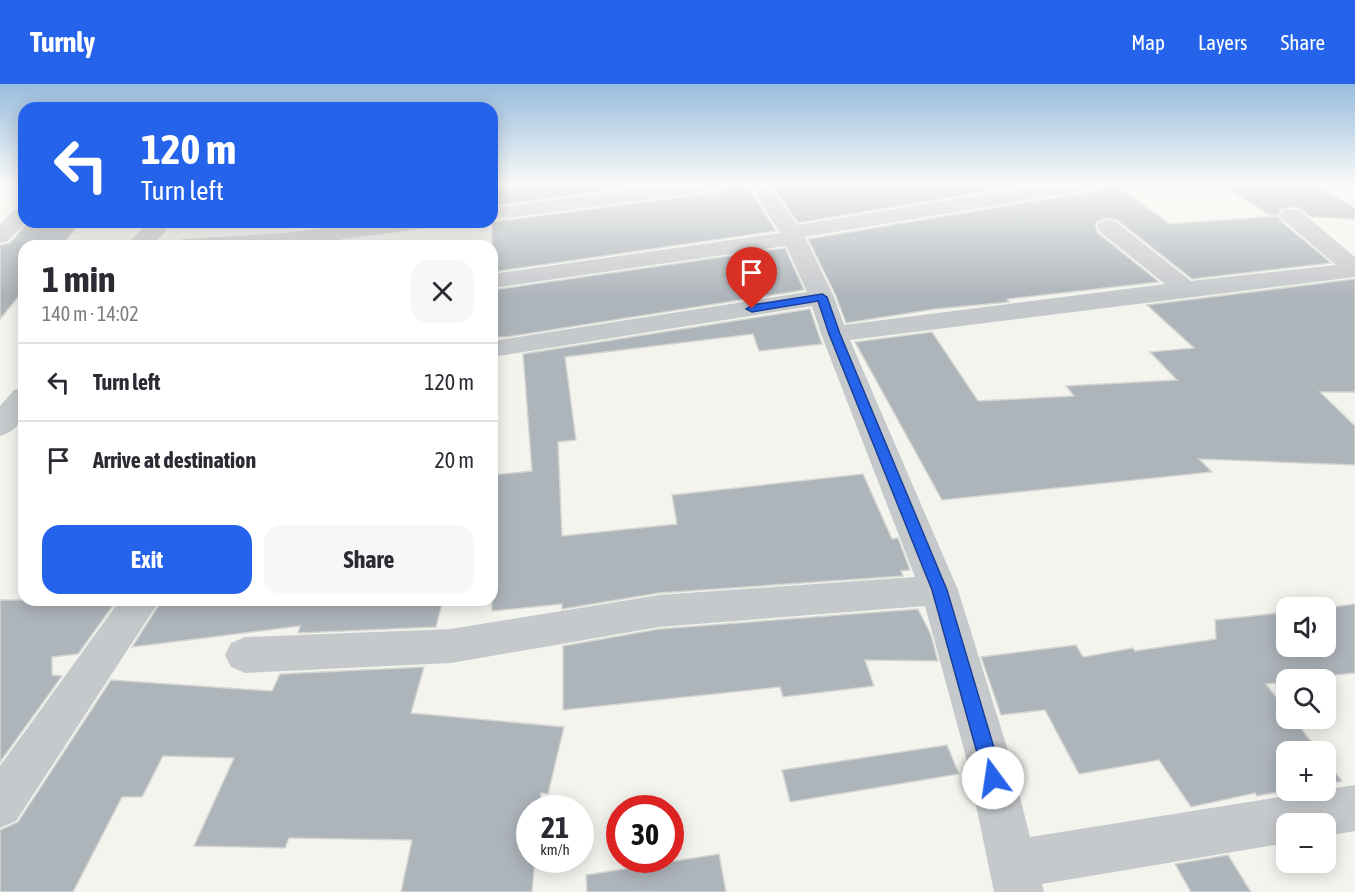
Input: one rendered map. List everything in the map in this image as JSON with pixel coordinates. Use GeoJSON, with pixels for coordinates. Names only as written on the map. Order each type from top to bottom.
{"type":"FeatureCollection","features":[{"type":"Feature","properties":{"kind":"street"},"geometry":{"type":"LineString","coordinates":[[0,236],[14,222]]}},
{"type":"Feature","properties":{"kind":"street"},"geometry":{"type":"LineString","coordinates":[[784,222],[793,236],[822,297],[834,334],[939,590],[988,757],[1016,878],[1355,808]]}},
{"type":"Feature","properties":{"kind":"street"},"geometry":{"type":"LineString","coordinates":[[498,280],[793,236],[869,222]]}},
{"type":"Feature","properties":{"kind":"street"},"geometry":{"type":"LineString","coordinates":[[1299,222],[1355,270]]}},
{"type":"Feature","properties":{"kind":"street"},"geometry":{"type":"LineString","coordinates":[[1108,227],[1186,289]]}},
{"type":"Feature","properties":{"kind":"street"},"geometry":{"type":"LineString","coordinates":[[143,240],[156,228]]}},
{"type":"Feature","properties":{"kind":"street"},"geometry":{"type":"LineString","coordinates":[[245,240],[367,228]]}},
{"type":"Feature","properties":{"kind":"street"},"geometry":{"type":"LineString","coordinates":[[834,334],[1355,270]]}},
{"type":"Feature","properties":{"kind":"street"},"geometry":{"type":"LineString","coordinates":[[498,348],[822,297]]}},
{"type":"Feature","properties":{"kind":"street"},"geometry":{"type":"LineString","coordinates":[[7,422],[18,406]]}},
{"type":"Feature","properties":{"kind":"street"},"geometry":{"type":"LineString","coordinates":[[245,655],[451,646],[659,611],[939,590]]}},
{"type":"Feature","properties":{"kind":"street"},"geometry":{"type":"LineString","coordinates":[[0,805],[137,606]]}},
{"type":"Feature","properties":{"kind":"building"},"geometry":{"type":"Polygon","coordinates":[[[498,222],[770,222],[776,231],[498,271],[498,240],[492,240],[492,228],[498,228],[498,222]]]}},
{"type":"Feature","properties":{"kind":"building"},"geometry":{"type":"Polygon","coordinates":[[[911,222],[1098,222],[1095,226],[1098,233],[1159,282],[1007,299],[1009,302],[935,309],[846,323],[836,296],[808,239],[911,222]]]}},
{"type":"Feature","properties":{"kind":"building"},"geometry":{"type":"Polygon","coordinates":[[[1119,222],[1167,222],[1170,224],[1282,222],[1331,263],[1192,279],[1119,222]]]}},
{"type":"Feature","properties":{"kind":"building"},"geometry":{"type":"Polygon","coordinates":[[[23,228],[76,228],[66,240],[18,240],[18,297],[0,319],[0,245],[10,243],[23,228]]]}},
{"type":"Feature","properties":{"kind":"building"},"geometry":{"type":"Polygon","coordinates":[[[785,248],[804,290],[498,337],[498,289],[785,248]]]}},
{"type":"Feature","properties":{"kind":"building"},"geometry":{"type":"Polygon","coordinates":[[[1355,279],[1355,392],[1320,392],[1355,426],[1355,465],[1199,459],[1212,472],[942,500],[855,342],[932,332],[978,401],[1074,396],[1066,386],[1177,380],[1150,352],[1194,348],[1147,305],[1355,279]]]}},
{"type":"Feature","properties":{"kind":"building"},"geometry":{"type":"Polygon","coordinates":[[[810,309],[822,344],[759,351],[753,334],[565,357],[576,440],[558,442],[562,536],[677,524],[672,495],[863,474],[892,539],[898,538],[910,570],[901,571],[903,576],[659,593],[562,609],[562,604],[492,611],[492,606],[498,606],[498,474],[532,471],[523,354],[810,309]]]}},
{"type":"Feature","properties":{"kind":"building"},"geometry":{"type":"Polygon","coordinates":[[[0,600],[18,600],[18,606],[113,606],[78,654],[52,657],[52,675],[62,676],[0,762],[0,600]]]}},
{"type":"Feature","properties":{"kind":"building"},"geometry":{"type":"Polygon","coordinates":[[[1355,604],[1355,673],[1336,675],[1336,669],[1276,669],[1276,683],[1266,684],[1276,697],[1276,729],[1301,729],[1311,741],[1276,741],[1276,793],[1257,796],[1255,793],[1191,807],[1159,760],[1079,774],[1045,710],[1001,715],[981,657],[1076,645],[1083,657],[1133,648],[1135,651],[1216,639],[1215,620],[1276,613],[1276,657],[1336,657],[1336,606],[1355,604]]]}},
{"type":"Feature","properties":{"kind":"building"},"geometry":{"type":"Polygon","coordinates":[[[158,606],[441,606],[436,627],[298,633],[300,626],[132,647],[158,606]]]}},
{"type":"Feature","properties":{"kind":"building"},"geometry":{"type":"Polygon","coordinates":[[[918,609],[931,635],[938,661],[865,660],[874,686],[783,697],[780,687],[563,710],[563,646],[659,629],[918,609]]]}},
{"type":"Feature","properties":{"kind":"building"},"geometry":{"type":"Polygon","coordinates":[[[424,667],[411,713],[564,727],[548,794],[516,795],[516,873],[534,873],[532,892],[401,892],[412,840],[289,838],[285,848],[194,846],[234,758],[163,756],[142,797],[122,797],[73,892],[0,892],[0,830],[18,822],[111,680],[272,691],[280,674],[424,667]]]}},
{"type":"Feature","properties":{"kind":"building"},"geometry":{"type":"Polygon","coordinates":[[[947,745],[959,774],[790,802],[782,770],[947,745]]]}},
{"type":"Feature","properties":{"kind":"building"},"geometry":{"type":"Polygon","coordinates":[[[1336,774],[1342,781],[1336,782],[1336,774]]]}},
{"type":"Feature","properties":{"kind":"building"},"geometry":{"type":"Polygon","coordinates":[[[719,854],[726,892],[587,892],[586,875],[606,872],[684,873],[684,860],[719,854]]]}},
{"type":"Feature","properties":{"kind":"building"},"geometry":{"type":"Polygon","coordinates":[[[1228,855],[1251,892],[1191,892],[1175,864],[1228,855]]]}},
{"type":"Feature","properties":{"kind":"route"},"geometry":{"type":"LineString","coordinates":[[752,309],[822,297],[834,334],[939,590],[993,778]]}}]}
